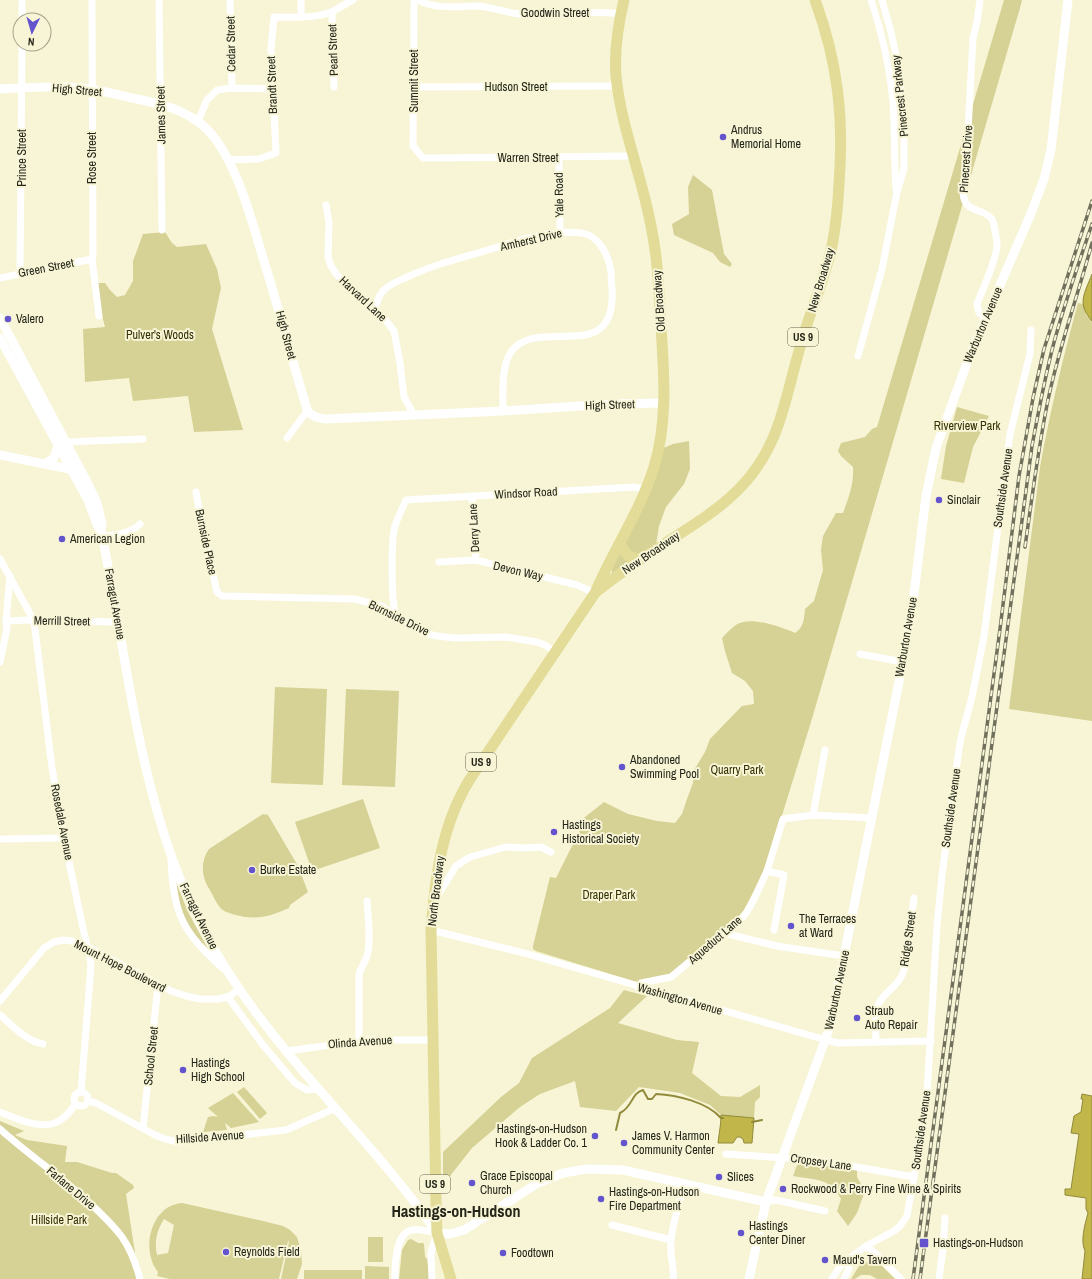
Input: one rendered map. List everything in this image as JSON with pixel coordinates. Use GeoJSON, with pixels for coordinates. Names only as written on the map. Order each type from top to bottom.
{"type":"FeatureCollection","features":[{"type":"Feature","properties":{"kind":"main road","name":"Old Broadway"},"geometry":{"type":"LineString","coordinates":[[595,593],[638,509],[646,490],[654,467],[660,442],[664,403],[656,260],[649,214],[618,86],[616,48],[624,0]]}},
{"type":"Feature","properties":{"kind":"main road","name":"New Broadway"},"geometry":{"type":"LineString","coordinates":[[595,593],[642,558],[704,518],[736,493],[753,473],[763,458],[772,442],[781,419],[801,342],[828,262],[835,228],[838,200],[841,140],[839,97],[829,45],[815,0]]}},
{"type":"Feature","properties":{"kind":"main road"},"geometry":{"type":"LineString","coordinates":[[620,543],[628,556],[637,559],[642,558]]}},
{"type":"Feature","properties":{"kind":"main road","name":"North Broadway"},"geometry":{"type":"LineString","coordinates":[[437,1233],[432,930],[434,902],[443,842],[457,801],[476,768],[595,593]]}},
{"type":"Feature","properties":{"kind":"main road","name":"US 9"},"geometry":{"type":"LineString","coordinates":[[437,1233],[451,1279]]}},
{"type":"Feature","properties":{"kind":"street","name":"Rose Street"},"geometry":{"type":"LineString","coordinates":[[92,0],[92,259],[99,316]]}},
{"type":"Feature","properties":{"kind":"street","name":"James Street"},"geometry":{"type":"LineString","coordinates":[[160,0],[162,230]]}},
{"type":"Feature","properties":{"kind":"street","name":"Cedar Street"},"geometry":{"type":"LineString","coordinates":[[230,0],[232,88]]}},
{"type":"Feature","properties":{"kind":"street"},"geometry":{"type":"LineString","coordinates":[[301,0],[301,17],[332,12],[353,0]]}},
{"type":"Feature","properties":{"kind":"street","name":"Summit Street"},"geometry":{"type":"LineString","coordinates":[[414,0],[413,146],[423,158]]}},
{"type":"Feature","properties":{"kind":"street","name":"Goodwin Street"},"geometry":{"type":"LineString","coordinates":[[418,0],[437,6],[480,6],[521,14],[621,14]]}},
{"type":"Feature","properties":{"kind":"street","name":"Pinecrest Parkway"},"geometry":{"type":"LineString","coordinates":[[871,0],[880,28],[889,72],[893,102],[894,163],[897,192]]}},
{"type":"Feature","properties":{"kind":"street","name":"Pinecrest Parkway"},"geometry":{"type":"LineString","coordinates":[[858,356],[882,269],[897,192],[904,169],[904,116],[899,70],[882,0]]}},
{"type":"Feature","properties":{"kind":"street","name":"Pinecrest Drive"},"geometry":{"type":"LineString","coordinates":[[980,0],[973,38],[967,149],[962,192],[963,198],[967,205],[972,209],[989,216],[994,226],[996,251],[977,304],[979,313],[986,318]]}},
{"type":"Feature","properties":{"kind":"street","name":"Warburton Avenue"},"geometry":{"type":"LineString","coordinates":[[748,1279],[766,1202],[826,1040],[872,818],[902,662],[915,588],[926,496],[936,448],[971,352],[1030,216],[1044,179],[1051,150],[1068,0]]}},
{"type":"Feature","properties":{"kind":"street"},"geometry":{"type":"LineString","coordinates":[[22,2],[22,12]]}},
{"type":"Feature","properties":{"kind":"street","name":"Pearl Street"},"geometry":{"type":"LineString","coordinates":[[332,12],[334,87]]}},
{"type":"Feature","properties":{"kind":"street","name":"Brandt Street"},"geometry":{"type":"LineString","coordinates":[[228,160],[259,159],[276,153],[271,49],[274,17],[301,17]]}},
{"type":"Feature","properties":{"kind":"street","name":"Prince Street"},"geometry":{"type":"LineString","coordinates":[[20,273],[22,52]]}},
{"type":"Feature","properties":{"kind":"street"},"geometry":{"type":"LineString","coordinates":[[889,72],[899,70]]}},
{"type":"Feature","properties":{"kind":"street","name":"Hudson Street"},"geometry":{"type":"LineString","coordinates":[[414,87],[618,86]]}},
{"type":"Feature","properties":{"kind":"street","name":"High Street"},"geometry":{"type":"LineString","coordinates":[[0,89],[66,87],[92,90],[161,104],[179,110],[198,121],[208,130],[215,138],[228,160],[238,181],[279,309],[308,410],[312,416],[326,419],[503,411],[610,404],[664,403]]}},
{"type":"Feature","properties":{"kind":"street"},"geometry":{"type":"LineString","coordinates":[[198,121],[208,100],[217,90],[232,88],[273,89]]}},
{"type":"Feature","properties":{"kind":"street","name":"Warren Street"},"geometry":{"type":"LineString","coordinates":[[423,158],[559,158],[634,156]]}},
{"type":"Feature","properties":{"kind":"street","name":"Yale Road"},"geometry":{"type":"LineString","coordinates":[[559,158],[560,233]]}},
{"type":"Feature","properties":{"kind":"street","name":"Harvard Lane"},"geometry":{"type":"LineString","coordinates":[[326,205],[329,222],[328,257],[331,266],[351,288],[375,308],[394,331],[404,397],[414,415]]}},
{"type":"Feature","properties":{"kind":"street","name":"Amherst Drive"},"geometry":{"type":"LineString","coordinates":[[375,308],[380,294],[384,290],[392,284],[424,268],[538,236],[567,232],[585,234],[592,237],[603,248],[611,268],[612,309],[605,324],[598,331],[574,336],[529,338],[515,346],[506,362],[503,382],[503,411]]}},
{"type":"Feature","properties":{"kind":"street","name":"Green Street"},"geometry":{"type":"LineString","coordinates":[[0,278],[92,259]]}},
{"type":"Feature","properties":{"kind":"street","name":"Farragut Avenue"},"geometry":{"type":"LineString","coordinates":[[0,318],[4,339],[28,391],[88,500],[102,534]]}},
{"type":"Feature","properties":{"kind":"street","name":"Southside Avenue"},"geometry":{"type":"LineString","coordinates":[[832,1279],[841,1265],[866,1246],[894,1231],[904,1220],[908,1210],[926,1111],[937,926],[942,875],[959,749],[972,697],[984,636],[1009,441],[1030,354],[1031,330]]}},
{"type":"Feature","properties":{"kind":"street","name":"Farragut Avenue"},"geometry":{"type":"LineString","coordinates":[[4,339],[36,386],[67,442],[97,503],[144,760],[158,816],[191,902],[208,938],[228,973],[264,1023],[406,1190],[437,1233]]}},
{"type":"Feature","properties":{"kind":"street"},"geometry":{"type":"LineString","coordinates":[[28,391],[36,386]]}},
{"type":"Feature","properties":{"kind":"street"},"geometry":{"type":"LineString","coordinates":[[287,438],[308,410]]}},
{"type":"Feature","properties":{"kind":"street"},"geometry":{"type":"LineString","coordinates":[[67,442],[143,439]]}},
{"type":"Feature","properties":{"kind":"street"},"geometry":{"type":"LineString","coordinates":[[44,464],[54,458],[58,446]]}},
{"type":"Feature","properties":{"kind":"street"},"geometry":{"type":"LineString","coordinates":[[0,455],[71,470],[81,470]]}},
{"type":"Feature","properties":{"kind":"street","name":"Windsor Road"},"geometry":{"type":"LineString","coordinates":[[396,616],[394,611],[392,542],[395,526],[406,500],[634,487],[646,490]]}},
{"type":"Feature","properties":{"kind":"street","name":"Burnside Place"},"geometry":{"type":"LineString","coordinates":[[196,492],[217,592]]}},
{"type":"Feature","properties":{"kind":"street","name":"Derry Lane"},"geometry":{"type":"LineString","coordinates":[[472,496],[476,560]]}},
{"type":"Feature","properties":{"kind":"street"},"geometry":{"type":"LineString","coordinates":[[102,534],[124,532],[138,527],[140,524]]}},
{"type":"Feature","properties":{"kind":"street","name":"Rosedale Avenue"},"geometry":{"type":"LineString","coordinates":[[0,559],[34,621],[52,768],[64,838],[91,966],[81,1092]]}},
{"type":"Feature","properties":{"kind":"street","name":"Devon Way"},"geometry":{"type":"LineString","coordinates":[[438,562],[476,560],[577,585],[595,593]]}},
{"type":"Feature","properties":{"kind":"street"},"geometry":{"type":"LineString","coordinates":[[0,662],[7,628],[6,621],[10,576]]}},
{"type":"Feature","properties":{"kind":"street","name":"Burnside Drive"},"geometry":{"type":"LineString","coordinates":[[217,592],[222,596],[355,599],[381,606],[423,633],[455,638],[506,637],[537,642],[545,645],[555,652]]}},
{"type":"Feature","properties":{"kind":"street","name":"Merrill Street"},"geometry":{"type":"LineString","coordinates":[[6,621],[118,622]]}},
{"type":"Feature","properties":{"kind":"street"},"geometry":{"type":"LineString","coordinates":[[860,654],[902,662]]}},
{"type":"Feature","properties":{"kind":"street"},"geometry":{"type":"LineString","coordinates":[[825,750],[813,816],[872,818]]}},
{"type":"Feature","properties":{"kind":"street","name":"Aqueduct Lane"},"geometry":{"type":"LineString","coordinates":[[638,987],[641,982],[671,977],[724,933],[736,925],[747,912],[767,871],[783,819],[813,816]]}},
{"type":"Feature","properties":{"kind":"street"},"geometry":{"type":"LineString","coordinates":[[0,839],[64,838]]}},
{"type":"Feature","properties":{"kind":"street"},"geometry":{"type":"LineString","coordinates":[[434,902],[456,866],[470,857],[506,847],[526,848],[541,846],[551,852]]}},
{"type":"Feature","properties":{"kind":"street"},"geometry":{"type":"LineString","coordinates":[[170,850],[175,902],[184,926],[196,941],[228,973]]}},
{"type":"Feature","properties":{"kind":"street"},"geometry":{"type":"LineString","coordinates":[[767,871],[784,875],[774,930]]}},
{"type":"Feature","properties":{"kind":"street","name":"Ridge Street"},"geometry":{"type":"LineString","coordinates":[[876,1042],[878,1003],[902,976],[914,898]]}},
{"type":"Feature","properties":{"kind":"street"},"geometry":{"type":"LineString","coordinates":[[359,1040],[359,975],[360,968],[367,957],[369,944],[367,901]]}},
{"type":"Feature","properties":{"kind":"street","name":"Washington Avenue"},"geometry":{"type":"LineString","coordinates":[[432,930],[524,953],[638,987],[838,1043],[931,1041]]}},
{"type":"Feature","properties":{"kind":"street"},"geometry":{"type":"LineString","coordinates":[[724,933],[777,946],[844,956]]}},
{"type":"Feature","properties":{"kind":"street","name":"Mount Hope Boulevard"},"geometry":{"type":"LineString","coordinates":[[0,1001],[44,948],[49,944],[67,940],[88,947],[158,984],[179,994],[193,998],[208,1000],[228,997],[239,989]]}},
{"type":"Feature","properties":{"kind":"street","name":"School Street"},"geometry":{"type":"LineString","coordinates":[[143,1128],[158,984]]}},
{"type":"Feature","properties":{"kind":"street"},"geometry":{"type":"LineString","coordinates":[[228,997],[263,1045],[295,1083],[307,1090],[319,1089]]}},
{"type":"Feature","properties":{"kind":"street"},"geometry":{"type":"LineString","coordinates":[[0,1015],[26,1036],[38,1044],[43,1044]]}},
{"type":"Feature","properties":{"kind":"street","name":"Olinda Avenue"},"geometry":{"type":"LineString","coordinates":[[287,1051],[359,1040],[433,1040]]}},
{"type":"Feature","properties":{"kind":"street"},"geometry":{"type":"LineString","coordinates":[[81,1092],[86,1095],[88,1101],[84,1106],[79,1106],[76,1104],[74,1098],[76,1094],[81,1092]]}},
{"type":"Feature","properties":{"kind":"street","name":"Hillside Avenue"},"geometry":{"type":"LineString","coordinates":[[88,1101],[96,1103],[165,1139],[185,1142],[286,1130],[336,1108]]}},
{"type":"Feature","properties":{"kind":"street"},"geometry":{"type":"LineString","coordinates":[[0,1112],[34,1124],[49,1124],[56,1123],[76,1104]]}},
{"type":"Feature","properties":{"kind":"street","name":"Farlane Drive"},"geometry":{"type":"LineString","coordinates":[[0,1129],[61,1178],[101,1213],[122,1237],[135,1262],[140,1279]]}},
{"type":"Feature","properties":{"kind":"street","name":"Cropsey Lane"},"geometry":{"type":"LineString","coordinates":[[726,1154],[800,1158],[914,1177]]}},
{"type":"Feature","properties":{"kind":"street"},"geometry":{"type":"LineString","coordinates":[[395,1279],[399,1240],[404,1234],[409,1231],[417,1230],[450,1234],[464,1230],[538,1182],[575,1170],[623,1170],[766,1202],[776,1200],[825,1211]]}},
{"type":"Feature","properties":{"kind":"street"},"geometry":{"type":"LineString","coordinates":[[673,1279],[674,1273],[671,1254],[671,1240],[684,1184]]}},
{"type":"Feature","properties":{"kind":"street"},"geometry":{"type":"LineString","coordinates":[[939,1279],[945,1218]]}},
{"type":"Feature","properties":{"kind":"street"},"geometry":{"type":"LineString","coordinates":[[612,1225],[671,1240]]}},
{"type":"Feature","properties":{"kind":"street"},"geometry":{"type":"LineString","coordinates":[[432,1279],[431,1255],[437,1233]]}},
{"type":"Feature","properties":{"kind":"street"},"geometry":{"type":"LineString","coordinates":[[866,1246],[875,1252],[901,1279]]}},
{"type":"Feature","properties":{"kind":"street"},"geometry":{"type":"LineString","coordinates":[[844,1279],[849,1268],[849,1260]]}},
{"type":"Feature","properties":{"kind":"green space"},"geometry":{"type":"Polygon","coordinates":[[[1004,0],[1022,0],[811,722],[765,870],[744,910],[736,920],[671,974],[664,977],[649,978],[636,982],[536,951],[533,949],[533,946],[550,877],[556,878],[583,824],[580,821],[604,802],[628,814],[657,821],[675,823],[682,814],[693,783],[694,770],[705,752],[710,739],[742,706],[754,704],[753,691],[745,681],[732,673],[722,638],[736,625],[749,621],[765,623],[795,633],[802,625],[805,609],[814,601],[823,570],[821,550],[823,536],[836,513],[843,513],[852,485],[853,467],[841,456],[838,451],[841,443],[865,437],[872,429],[877,427],[1004,0]]]}},
{"type":"Feature","properties":{"kind":"green space"},"geometry":{"type":"Polygon","coordinates":[[[693,175],[712,190],[724,254],[732,264],[730,267],[720,262],[713,253],[674,235],[672,224],[689,214],[688,187],[693,175]]]}},
{"type":"Feature","properties":{"kind":"green space","name":"Pulver's Woods"},"geometry":{"type":"Polygon","coordinates":[[[165,232],[172,243],[177,247],[206,244],[217,269],[221,288],[212,329],[243,430],[194,432],[188,396],[133,401],[129,378],[85,382],[83,329],[105,327],[99,303],[97,283],[105,283],[117,297],[125,295],[133,281],[133,261],[143,234],[165,232]]]}},
{"type":"Feature","properties":{"kind":"green space"},"geometry":{"type":"Polygon","coordinates":[[[1078,303],[1083,304],[1086,315],[1092,321],[1092,721],[1009,709],[1040,467],[1057,385],[1078,303]]]}},
{"type":"Feature","properties":{"kind":"green space","name":"Riverview Park"},"geometry":{"type":"Polygon","coordinates":[[[957,407],[989,416],[973,447],[964,483],[941,479],[946,446],[957,407]]]}},
{"type":"Feature","properties":{"kind":"green space"},"geometry":{"type":"Polygon","coordinates":[[[689,441],[690,469],[684,484],[666,507],[659,526],[656,544],[612,573],[612,564],[661,449],[673,444],[689,441]]]}},
{"type":"Feature","properties":{"kind":"green space"},"geometry":{"type":"Polygon","coordinates":[[[275,687],[327,689],[323,785],[271,783],[275,687]]]}},
{"type":"Feature","properties":{"kind":"green space"},"geometry":{"type":"Polygon","coordinates":[[[346,689],[399,691],[395,787],[342,785],[346,689]]]}},
{"type":"Feature","properties":{"kind":"green space","name":"Burke Estate"},"geometry":{"type":"Polygon","coordinates":[[[363,799],[380,848],[312,871],[295,822],[363,799]]]}},
{"type":"Feature","properties":{"kind":"green space","name":"Burke Estate"},"geometry":{"type":"Polygon","coordinates":[[[263,814],[268,815],[298,866],[308,892],[290,905],[289,908],[268,916],[255,918],[232,914],[220,908],[204,878],[204,858],[209,849],[263,814]]]}},
{"type":"Feature","properties":{"kind":"green space"},"geometry":{"type":"Polygon","coordinates":[[[176,882],[188,912],[208,949],[193,934],[181,910],[176,882]]]}},
{"type":"Feature","properties":{"kind":"green space"},"geometry":{"type":"Polygon","coordinates":[[[624,990],[647,996],[618,1023],[677,1040],[699,1042],[692,1073],[721,1096],[740,1097],[760,1085],[760,1097],[755,1102],[754,1118],[721,1115],[710,1105],[680,1093],[639,1087],[616,1111],[580,1107],[575,1081],[540,1094],[520,1107],[472,1148],[443,1185],[443,1152],[501,1097],[519,1083],[532,1058],[610,1008],[624,990]]]}},
{"type":"Feature","properties":{"kind":"green space"},"geometry":{"type":"Polygon","coordinates":[[[244,1087],[267,1113],[260,1119],[237,1092],[244,1087]]]}},
{"type":"Feature","properties":{"kind":"green space"},"geometry":{"type":"Polygon","coordinates":[[[233,1093],[259,1122],[231,1128],[225,1123],[227,1130],[203,1132],[208,1117],[218,1117],[208,1108],[233,1093]]]}},
{"type":"Feature","properties":{"kind":"green space","name":"Hillside Park"},"geometry":{"type":"Polygon","coordinates":[[[0,1121],[24,1131],[15,1135],[27,1140],[67,1146],[65,1162],[77,1162],[116,1173],[133,1185],[134,1188],[126,1194],[139,1279],[0,1279],[0,1121]]]}},
{"type":"Feature","properties":{"kind":"green space"},"geometry":{"type":"Polygon","coordinates":[[[799,1160],[857,1170],[857,1177],[865,1191],[857,1213],[848,1226],[837,1211],[841,1199],[832,1187],[827,1183],[815,1179],[793,1176],[799,1160]]]}},
{"type":"Feature","properties":{"kind":"green space"},"geometry":{"type":"Polygon","coordinates":[[[182,1203],[283,1226],[290,1230],[297,1237],[301,1250],[302,1264],[297,1279],[281,1279],[288,1241],[279,1279],[170,1279],[157,1276],[158,1272],[153,1263],[150,1252],[152,1230],[156,1220],[171,1206],[182,1203]],[[164,1219],[156,1241],[157,1255],[168,1253],[174,1225],[164,1219]]]}},
{"type":"Feature","properties":{"kind":"green space"},"geometry":{"type":"Polygon","coordinates":[[[368,1237],[383,1237],[383,1262],[368,1262],[368,1237]]]}},
{"type":"Feature","properties":{"kind":"green space"},"geometry":{"type":"Polygon","coordinates":[[[411,1239],[418,1243],[424,1244],[425,1257],[427,1259],[430,1279],[399,1279],[402,1250],[408,1240],[411,1239]]]}},
{"type":"Feature","properties":{"kind":"green space"},"geometry":{"type":"Polygon","coordinates":[[[872,1260],[877,1261],[895,1279],[877,1279],[870,1275],[861,1275],[855,1279],[851,1279],[859,1266],[872,1260]]]}},
{"type":"Feature","properties":{"kind":"green space"},"geometry":{"type":"Polygon","coordinates":[[[365,1266],[389,1267],[389,1279],[365,1279],[365,1266]]]}},
{"type":"Feature","properties":{"kind":"green space"},"geometry":{"type":"Polygon","coordinates":[[[304,1270],[362,1270],[362,1279],[304,1279],[304,1270]]]}},
{"type":"Feature","properties":{"kind":"shaded area"},"geometry":{"type":"Polygon","coordinates":[[[1092,274],[1092,321],[1084,309],[1083,298],[1092,274]]]}},
{"type":"Feature","properties":{"kind":"shaded area"},"geometry":{"type":"Polygon","coordinates":[[[1082,1094],[1092,1096],[1092,1279],[1082,1279],[1085,1251],[1083,1237],[1088,1213],[1086,1209],[1086,1198],[1065,1195],[1065,1189],[1071,1189],[1079,1134],[1071,1133],[1074,1116],[1081,1112],[1083,1099],[1081,1099],[1082,1094]]]}},
{"type":"Feature","properties":{"kind":"shaded area"},"geometry":{"type":"Polygon","coordinates":[[[721,1115],[754,1118],[752,1143],[744,1143],[743,1139],[737,1137],[733,1143],[718,1143],[721,1115]]]}},
{"type":"Feature","properties":{"kind":"waterway"},"geometry":{"type":"LineString","coordinates":[[616,1130],[620,1113],[627,1107],[636,1094],[643,1090],[648,1099],[652,1099],[656,1094],[691,1100],[708,1108],[723,1118]]}},
{"type":"Feature","properties":{"kind":"waterway"},"geometry":{"type":"LineString","coordinates":[[752,1122],[762,1120]]}},
{"type":"Feature","properties":{"kind":"railway"},"geometry":{"type":"LineString","coordinates":[[913,1279],[1019,476],[1033,398],[1044,349],[1092,201]]}},
{"type":"Feature","properties":{"kind":"railway"},"geometry":{"type":"LineString","coordinates":[[920,1279],[1032,446],[1056,334],[1092,224]]}},
{"type":"Feature","properties":{"kind":"railway"},"geometry":{"type":"LineString","coordinates":[[1025,547],[1038,455],[1052,380],[1092,243]]}},
{"type":"Feature","properties":{"kind":"place","name":"Andrus Memorial Home"},"geometry":{"type":"Point","coordinates":[723,137]}},
{"type":"Feature","properties":{"kind":"place","name":"Valero"},"geometry":{"type":"Point","coordinates":[8,319]}},
{"type":"Feature","properties":{"kind":"place","name":"Sinclair"},"geometry":{"type":"Point","coordinates":[939,500]}},
{"type":"Feature","properties":{"kind":"place","name":"American Legion"},"geometry":{"type":"Point","coordinates":[62,539]}},
{"type":"Feature","properties":{"kind":"place","name":"Abandoned Swimming Pool"},"geometry":{"type":"Point","coordinates":[622,767]}},
{"type":"Feature","properties":{"kind":"place","name":"Hastings Historical Society"},"geometry":{"type":"Point","coordinates":[554,832]}},
{"type":"Feature","properties":{"kind":"place","name":"Burke Estate"},"geometry":{"type":"Point","coordinates":[252,870]}},
{"type":"Feature","properties":{"kind":"place","name":"The Terraces at Ward"},"geometry":{"type":"Point","coordinates":[791,926]}},
{"type":"Feature","properties":{"kind":"place","name":"Straub Auto Repair"},"geometry":{"type":"Point","coordinates":[857,1018]}},
{"type":"Feature","properties":{"kind":"place","name":"Hastings High School"},"geometry":{"type":"Point","coordinates":[183,1070]}},
{"type":"Feature","properties":{"kind":"place","name":"Hastings-on-Hudson Hook & Ladder Co. 1"},"geometry":{"type":"Point","coordinates":[595,1136]}},
{"type":"Feature","properties":{"kind":"place","name":"James V. Harmon Community Center"},"geometry":{"type":"Point","coordinates":[624,1143]}},
{"type":"Feature","properties":{"kind":"place","name":"Slices"},"geometry":{"type":"Point","coordinates":[719,1177]}},
{"type":"Feature","properties":{"kind":"place","name":"Grace Episcopal Church"},"geometry":{"type":"Point","coordinates":[472,1183]}},
{"type":"Feature","properties":{"kind":"place","name":"Rockwood & Perry Fine Wine & Spirits"},"geometry":{"type":"Point","coordinates":[783,1189]}},
{"type":"Feature","properties":{"kind":"place","name":"Hastings-on-Hudson Fire Department"},"geometry":{"type":"Point","coordinates":[601,1199]}},
{"type":"Feature","properties":{"kind":"place","name":"Hastings Center Diner"},"geometry":{"type":"Point","coordinates":[741,1233]}},
{"type":"Feature","properties":{"kind":"place","name":"Hastings-on-Hudson"},"geometry":{"type":"Point","coordinates":[924,1243]}},
{"type":"Feature","properties":{"kind":"place","name":"Reynolds Field"},"geometry":{"type":"Point","coordinates":[226,1252]}},
{"type":"Feature","properties":{"kind":"place","name":"Foodtown"},"geometry":{"type":"Point","coordinates":[503,1253]}},
{"type":"Feature","properties":{"kind":"place","name":"Maud's Tavern"},"geometry":{"type":"Point","coordinates":[825,1260]}},
{"type":"Feature","properties":{"kind":"district","name":"Hastings-on-Hudson"},"geometry":{"type":"Point","coordinates":[456,1211]}},
{"type":"Feature","properties":{"kind":"park label","name":"Quarry Park"},"geometry":{"type":"Point","coordinates":[737,770]}},
{"type":"Feature","properties":{"kind":"park label","name":"Draper Park"},"geometry":{"type":"Point","coordinates":[609,895]}}]}
